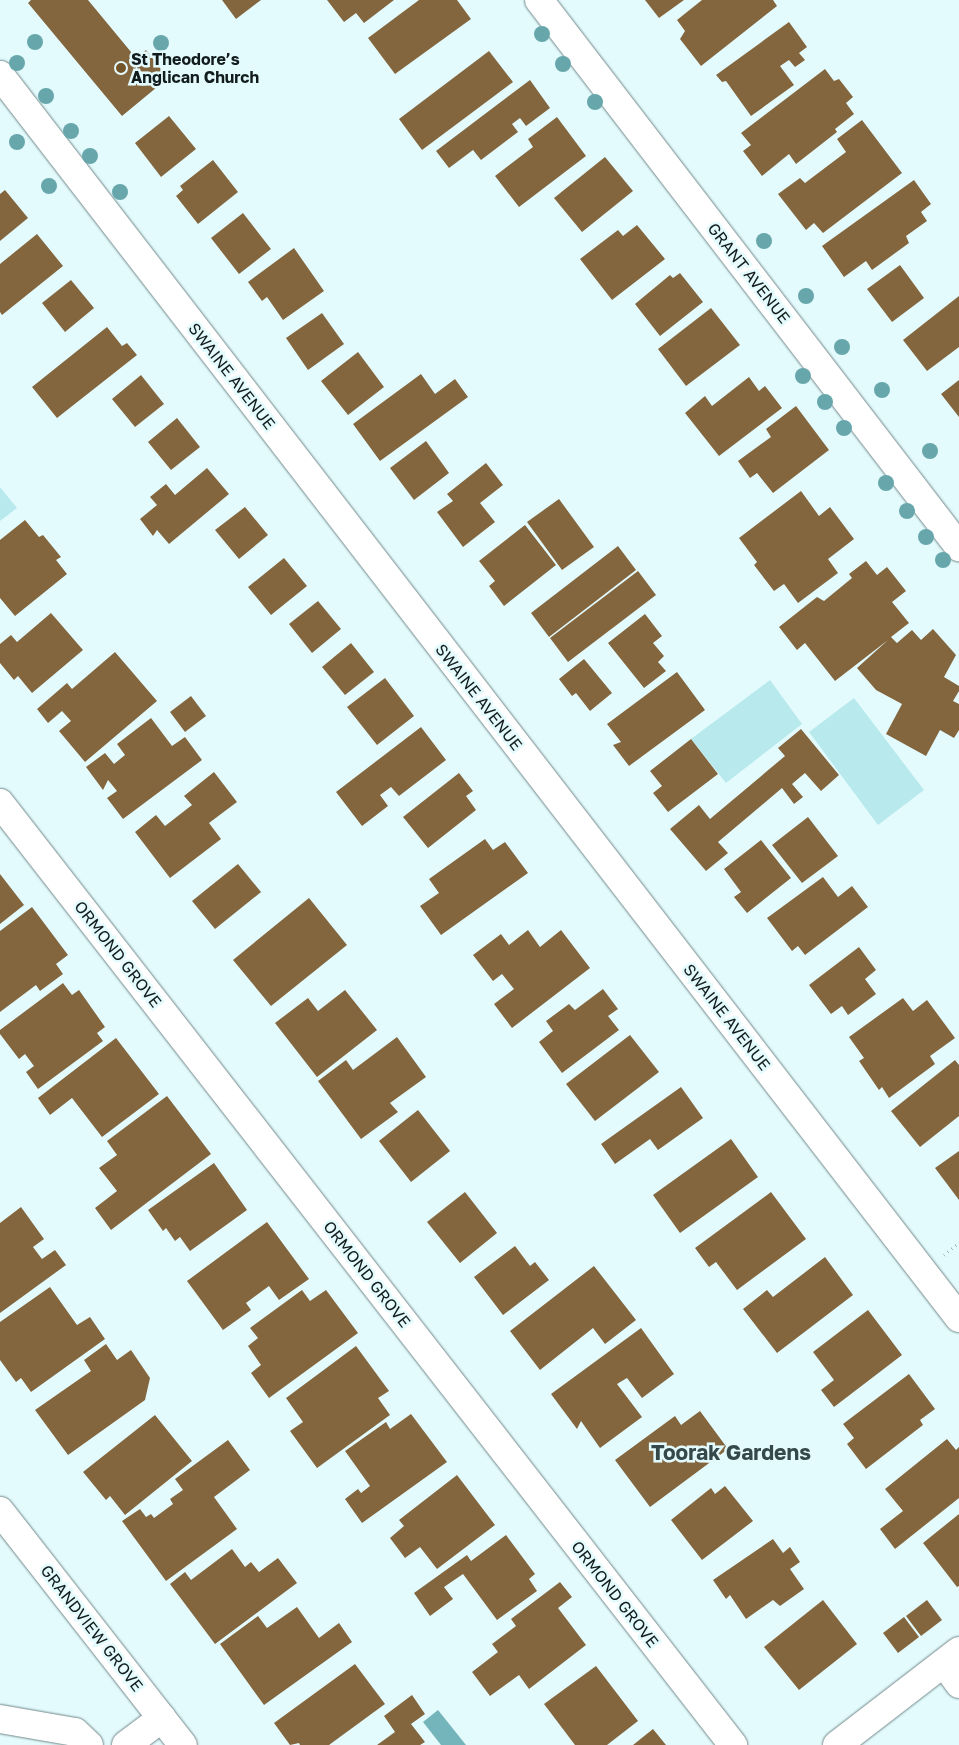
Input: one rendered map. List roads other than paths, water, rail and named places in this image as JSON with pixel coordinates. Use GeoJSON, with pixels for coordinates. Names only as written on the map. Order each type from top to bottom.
{"type":"FeatureCollection","features":[{"type":"Feature","properties":{"kind":"street","name":"GRANT AVENUE"},"geometry":{"type":"LineString","coordinates":[[538,0],[959,547]]}},
{"type":"Feature","properties":{"kind":"street","name":"SWAINE AVENUE"},"geometry":{"type":"LineString","coordinates":[[0,75],[959,1318]]}},
{"type":"Feature","properties":{"kind":"street","name":"ORMOND GROVE"},"geometry":{"type":"LineString","coordinates":[[0,803],[733,1745]]}},
{"type":"Feature","properties":{"kind":"street","name":"GRANDVIEW GROVE"},"geometry":{"type":"LineString","coordinates":[[0,1511],[184,1745]]}},
{"type":"Feature","properties":{"kind":"street"},"geometry":{"type":"LineString","coordinates":[[837,1745],[954,1666]]}},
{"type":"Feature","properties":{"kind":"street"},"geometry":{"type":"LineString","coordinates":[[126,1745],[162,1718]]}},
{"type":"Feature","properties":{"kind":"street"},"geometry":{"type":"LineString","coordinates":[[0,1719],[75,1732],[89,1745]]}},
{"type":"Feature","properties":{"kind":"place","name":"St Theodore’s Anglican Church"},"geometry":{"type":"Point","coordinates":[121,68]}},
{"type":"Feature","properties":{"kind":"district","name":"Toorak Gardens"},"geometry":{"type":"Point","coordinates":[731,1452]}}]}
